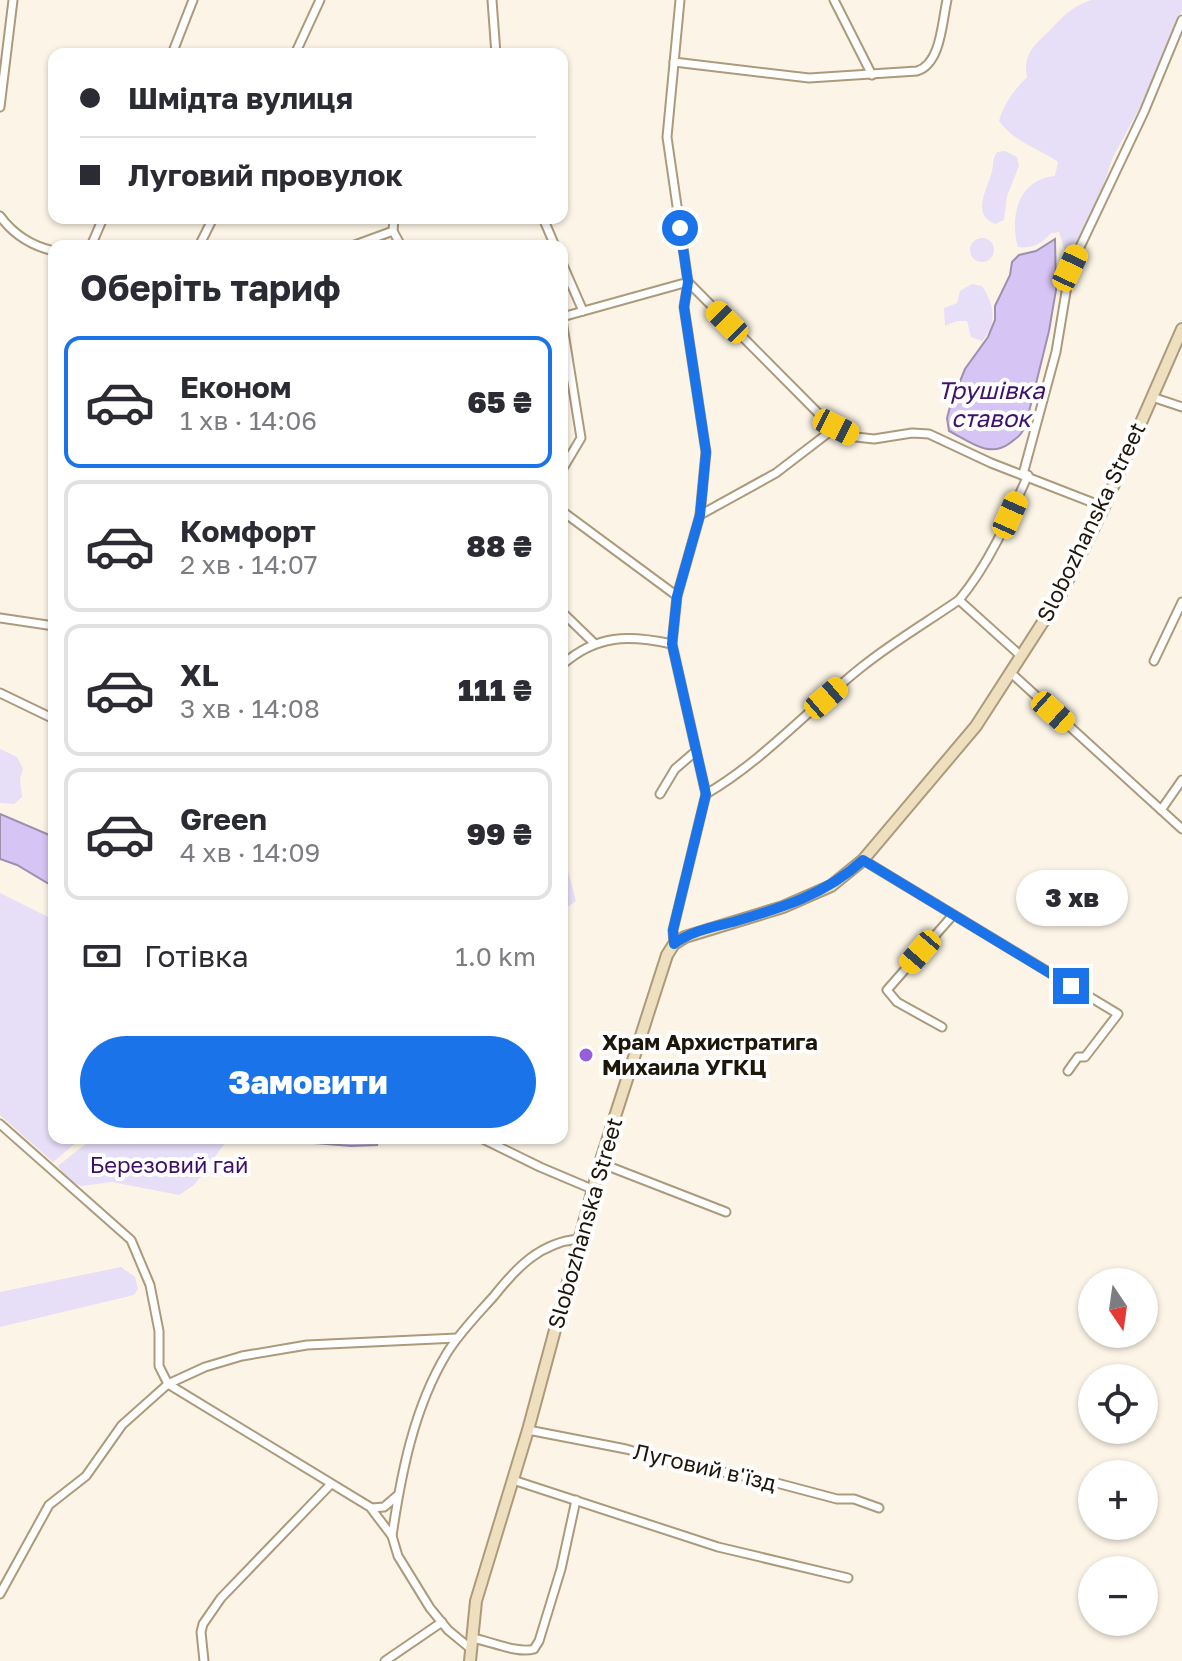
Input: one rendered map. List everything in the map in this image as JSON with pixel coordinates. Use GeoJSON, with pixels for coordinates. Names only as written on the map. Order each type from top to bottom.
{"type":"FeatureCollection","features":[{"type":"Feature","properties":{"kind":"street"},"geometry":{"type":"LineString","coordinates":[[0,107],[13,0]]}},
{"type":"Feature","properties":{"kind":"street"},"geometry":{"type":"LineString","coordinates":[[174,48],[193,0]]}},
{"type":"Feature","properties":{"kind":"street"},"geometry":{"type":"LineString","coordinates":[[298,48],[320,0]]}},
{"type":"Feature","properties":{"kind":"street"},"geometry":{"type":"LineString","coordinates":[[492,0],[496,48]]}},
{"type":"Feature","properties":{"kind":"street"},"geometry":{"type":"LineString","coordinates":[[674,944],[673,930],[706,794],[672,644],[677,596],[700,515],[706,452],[684,307],[688,282],[667,137],[680,0]]}},
{"type":"Feature","properties":{"kind":"street"},"geometry":{"type":"LineString","coordinates":[[834,0],[872,75]]}},
{"type":"Feature","properties":{"kind":"street"},"geometry":{"type":"LineString","coordinates":[[674,62],[809,78],[917,71],[927,67],[934,55],[947,0]]}},
{"type":"Feature","properties":{"kind":"street"},"geometry":{"type":"LineString","coordinates":[[706,794],[864,665],[959,600],[969,589],[1010,515],[1025,474],[1056,352],[1070,268],[1144,112],[1182,20]]}},
{"type":"Feature","properties":{"kind":"street"},"geometry":{"type":"LineString","coordinates":[[0,216],[22,238],[48,250]]}},
{"type":"Feature","properties":{"kind":"street"},"geometry":{"type":"LineString","coordinates":[[394,224],[398,240]]}},
{"type":"Feature","properties":{"kind":"street"},"geometry":{"type":"LineString","coordinates":[[368,240],[393,231]]}},
{"type":"Feature","properties":{"kind":"street"},"geometry":{"type":"LineString","coordinates":[[568,277],[583,311]]}},
{"type":"Feature","properties":{"kind":"street"},"geometry":{"type":"LineString","coordinates":[[568,316],[688,282]]}},
{"type":"Feature","properties":{"kind":"street"},"geometry":{"type":"LineString","coordinates":[[688,282],[826,421],[836,427],[856,437],[874,439],[912,433],[929,434],[991,463],[1104,507]]}},
{"type":"Feature","properties":{"kind":"street","name":"Slobozhanska Street"},"geometry":{"type":"LineString","coordinates":[[470,1661],[476,1601],[528,1430],[592,1189],[665,959],[674,944],[697,932],[783,907],[831,886],[863,860],[976,726],[1061,594],[1104,507],[1182,329]]}},
{"type":"Feature","properties":{"kind":"street"},"geometry":{"type":"LineString","coordinates":[[568,356],[581,438],[568,460]]}},
{"type":"Feature","properties":{"kind":"street"},"geometry":{"type":"LineString","coordinates":[[1152,397],[1182,407]]}},
{"type":"Feature","properties":{"kind":"street"},"geometry":{"type":"LineString","coordinates":[[700,515],[776,473],[836,427]]}},
{"type":"Feature","properties":{"kind":"street"},"geometry":{"type":"LineString","coordinates":[[568,515],[677,596]]}},
{"type":"Feature","properties":{"kind":"street"},"geometry":{"type":"LineString","coordinates":[[959,600],[1021,656]]}},
{"type":"Feature","properties":{"kind":"street"},"geometry":{"type":"LineString","coordinates":[[1154,661],[1182,602]]}},
{"type":"Feature","properties":{"kind":"street"},"geometry":{"type":"LineString","coordinates":[[0,618],[48,625]]}},
{"type":"Feature","properties":{"kind":"street"},"geometry":{"type":"LineString","coordinates":[[568,618],[594,643]]}},
{"type":"Feature","properties":{"kind":"street"},"geometry":{"type":"LineString","coordinates":[[568,661],[594,643],[643,638],[672,644]]}},
{"type":"Feature","properties":{"kind":"street"},"geometry":{"type":"LineString","coordinates":[[1011,673],[1182,829]]}},
{"type":"Feature","properties":{"kind":"street"},"geometry":{"type":"LineString","coordinates":[[0,693],[48,716]]}},
{"type":"Feature","properties":{"kind":"street"},"geometry":{"type":"LineString","coordinates":[[660,794],[675,769],[696,751]]}},
{"type":"Feature","properties":{"kind":"street"},"geometry":{"type":"LineString","coordinates":[[1161,810],[1182,780]]}},
{"type":"Feature","properties":{"kind":"street"},"geometry":{"type":"LineString","coordinates":[[863,860],[1118,1014],[1085,1057],[1078,1057],[1068,1071]]}},
{"type":"Feature","properties":{"kind":"street"},"geometry":{"type":"LineString","coordinates":[[942,1027],[897,1002],[887,990],[953,915]]}},
{"type":"Feature","properties":{"kind":"street"},"geometry":{"type":"LineString","coordinates":[[0,1124],[131,1240],[150,1285],[159,1331],[159,1366],[168,1384],[370,1507],[377,1509],[390,1504],[399,1493]]}},
{"type":"Feature","properties":{"kind":"street"},"geometry":{"type":"LineString","coordinates":[[493,1144],[592,1189]]}},
{"type":"Feature","properties":{"kind":"street"},"geometry":{"type":"LineString","coordinates":[[600,1163],[726,1212]]}},
{"type":"Feature","properties":{"kind":"street"},"geometry":{"type":"LineString","coordinates":[[392,1536],[399,1493],[424,1400],[457,1338],[514,1272],[541,1249],[560,1241],[578,1239]]}},
{"type":"Feature","properties":{"kind":"street"},"geometry":{"type":"LineString","coordinates":[[0,1594],[49,1505],[86,1476],[122,1425],[168,1384],[230,1359],[307,1345],[457,1338]]}},
{"type":"Feature","properties":{"kind":"street","name":"Луговий в'їзд"},"geometry":{"type":"LineString","coordinates":[[528,1430],[626,1449],[846,1501],[854,1499],[879,1508]]}},
{"type":"Feature","properties":{"kind":"street"},"geometry":{"type":"LineString","coordinates":[[513,1480],[718,1547],[848,1578]]}},
{"type":"Feature","properties":{"kind":"street"},"geometry":{"type":"LineString","coordinates":[[204,1661],[203,1624],[221,1598],[330,1485]]}},
{"type":"Feature","properties":{"kind":"street"},"geometry":{"type":"LineString","coordinates":[[370,1507],[392,1536],[407,1573],[442,1622],[472,1644],[497,1642],[520,1651],[534,1649],[539,1641],[561,1569],[576,1500]]}},
{"type":"Feature","properties":{"kind":"street"},"geometry":{"type":"LineString","coordinates":[[385,1661],[442,1622]]}},
{"type":"Feature","properties":{"kind":"green space"},"geometry":{"type":"Polygon","coordinates":[[[1091,0],[1182,0],[1182,10],[1140,107],[1113,157],[1077,262],[1068,261],[1059,232],[1051,233],[1032,246],[1018,247],[1015,223],[1020,201],[1033,184],[1055,176],[1058,162],[1019,140],[999,121],[1010,97],[1027,77],[1028,56],[1035,45],[1069,12],[1091,0]]]}},
{"type":"Feature","properties":{"kind":"green space"},"geometry":{"type":"Polygon","coordinates":[[[1005,151],[1017,157],[1019,166],[1007,196],[1004,220],[995,224],[983,214],[983,200],[995,155],[1005,151]]]}},
{"type":"Feature","properties":{"kind":"green space"},"geometry":{"type":"Polygon","coordinates":[[[982,238],[993,245],[994,250],[987,261],[982,262],[971,255],[970,250],[977,239],[982,238]]]}},
{"type":"Feature","properties":{"kind":"green space"},"geometry":{"type":"Polygon","coordinates":[[[972,284],[982,286],[991,307],[992,321],[982,341],[971,337],[967,321],[945,326],[944,308],[957,303],[960,291],[972,284]]]}},
{"type":"Feature","properties":{"kind":"green space"},"geometry":{"type":"Polygon","coordinates":[[[0,749],[17,757],[23,769],[20,778],[22,797],[14,804],[0,803],[0,749]]]}},
{"type":"Feature","properties":{"kind":"green space"},"geometry":{"type":"Polygon","coordinates":[[[568,871],[576,901],[568,907],[568,871]]]}},
{"type":"Feature","properties":{"kind":"green space","name":"Березовий гай"},"geometry":{"type":"Polygon","coordinates":[[[0,893],[48,917],[48,1144],[75,1144],[53,1162],[0,1115],[0,893]]]}},
{"type":"Feature","properties":{"kind":"green space","name":"Березовий гай"},"geometry":{"type":"Polygon","coordinates":[[[86,1144],[224,1144],[194,1185],[179,1195],[112,1182],[81,1186],[67,1180],[58,1166],[86,1144]]]}},
{"type":"Feature","properties":{"kind":"green space"},"geometry":{"type":"Polygon","coordinates":[[[121,1267],[135,1277],[138,1289],[134,1295],[0,1327],[0,1292],[121,1267]]]}},
{"type":"Feature","properties":{"kind":"water","name":"Трушівка ставок"},"geometry":{"type":"Polygon","coordinates":[[[1055,239],[1056,290],[1026,424],[1020,435],[1002,447],[979,447],[949,431],[947,418],[951,403],[965,369],[988,337],[995,320],[995,306],[1010,275],[1012,262],[1019,255],[1036,251],[1055,239]]]}},
{"type":"Feature","properties":{"kind":"water"},"geometry":{"type":"Polygon","coordinates":[[[0,814],[48,834],[48,883],[0,859],[0,814]]]}},
{"type":"Feature","properties":{"kind":"water"},"geometry":{"type":"Polygon","coordinates":[[[326,1144],[377,1144],[377,1145],[326,1144]]]}},
{"type":"Feature","properties":{"kind":"place","name":"Храм Архистратига Михаила УГКЦ"},"geometry":{"type":"Point","coordinates":[586,1055]}},
{"type":"Feature","properties":{"kind":"route"},"geometry":{"type":"LineString","coordinates":[[680,228],[688,282],[684,307],[706,452],[700,515],[677,596],[672,644],[706,794],[673,930],[674,944],[697,932],[816,894],[863,860],[1071,986]]}}]}
